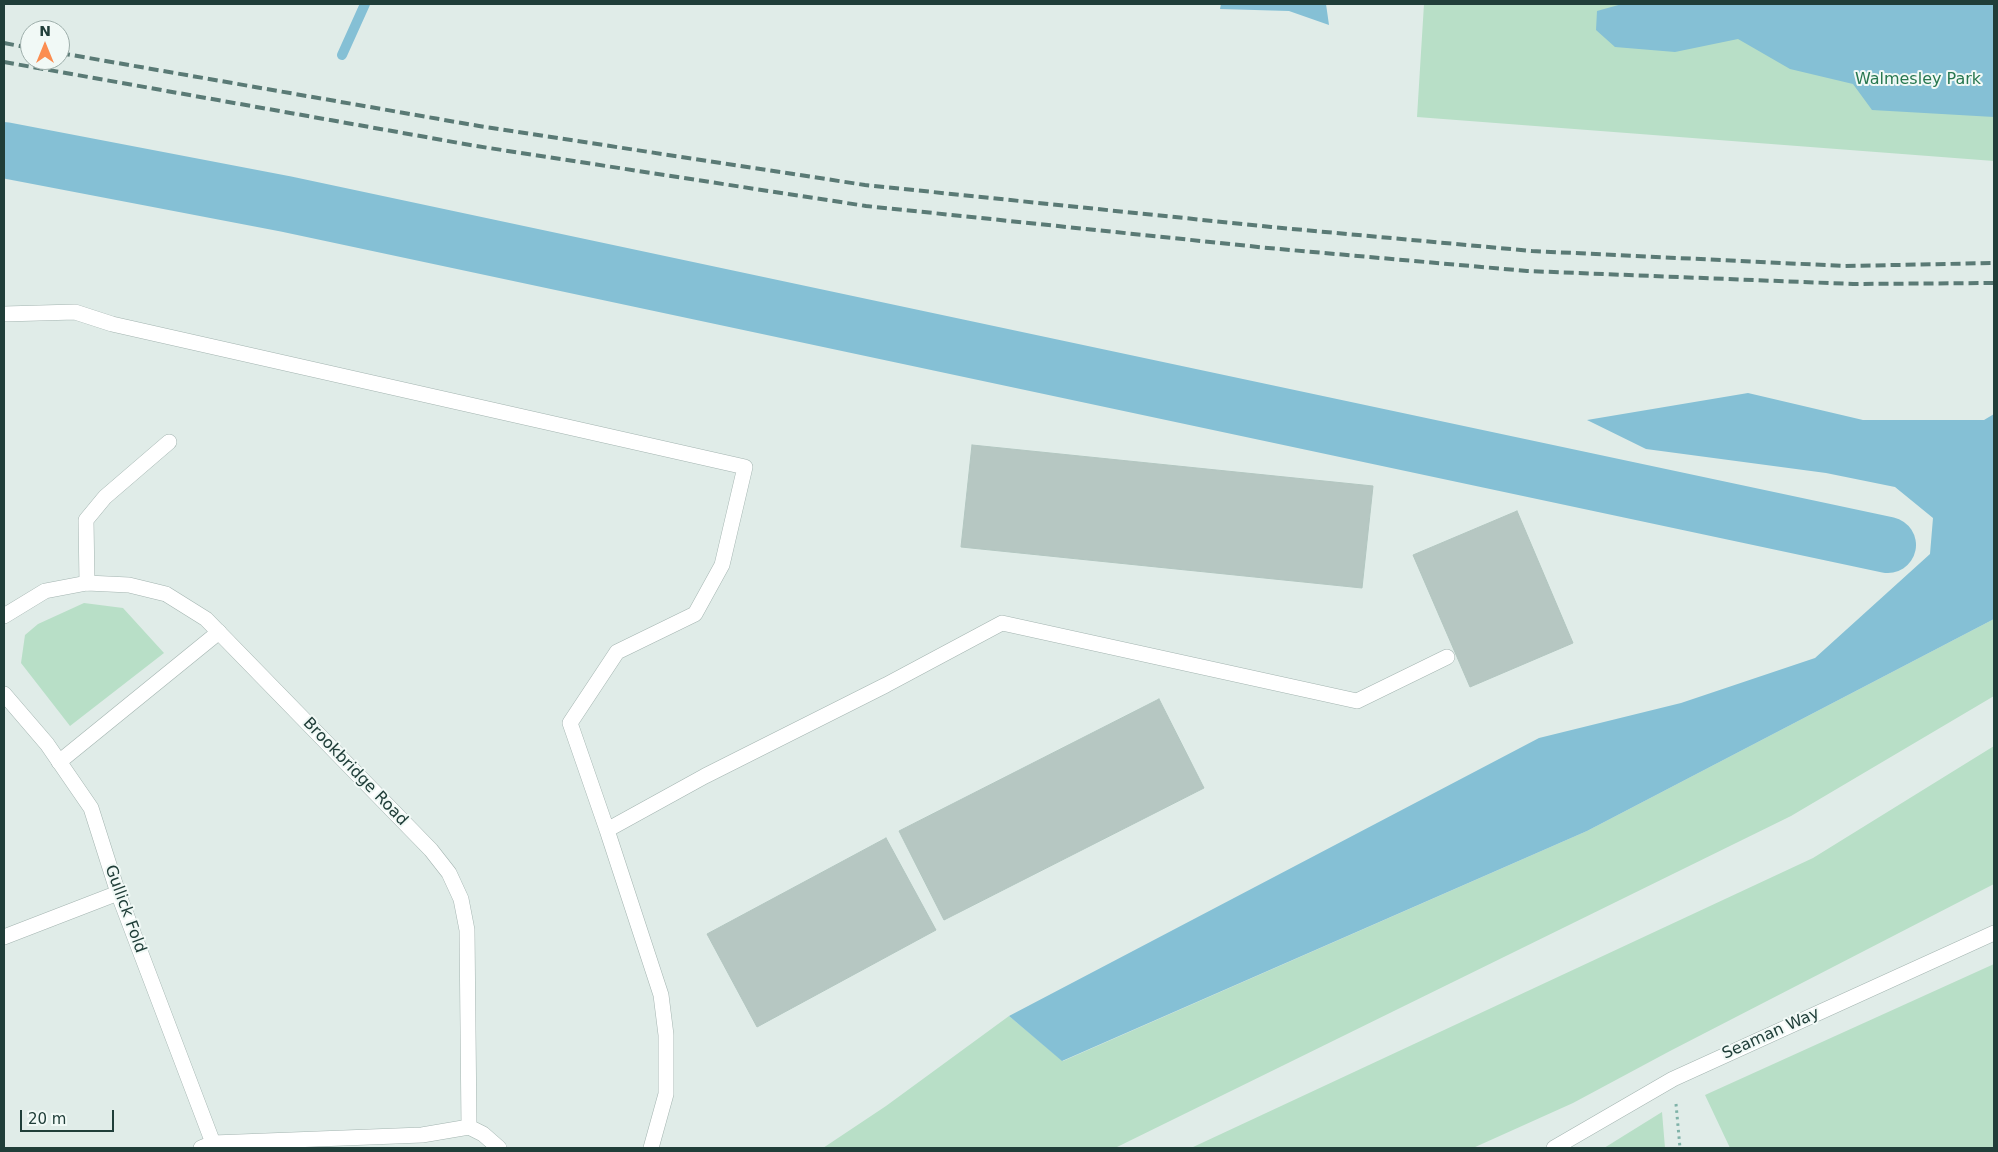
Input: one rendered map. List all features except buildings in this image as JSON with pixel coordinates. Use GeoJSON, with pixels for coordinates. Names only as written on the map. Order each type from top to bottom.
{"type":"FeatureCollection","features":[{"type":"Feature","properties":{"kind":"street"},"geometry":{"type":"LineString","coordinates":[[4,314],[75,312],[112,324],[745,467],[722,565],[695,614],[617,652],[570,723],[662,995],[666,1035],[666,1094],[651,1148]]}},
{"type":"Feature","properties":{"kind":"street"},"geometry":{"type":"LineString","coordinates":[[87,583],[86,520],[105,496],[169,442]]}},
{"type":"Feature","properties":{"kind":"street","name":"Brookbridge Road"},"geometry":{"type":"LineString","coordinates":[[4,616],[44,591],[87,583],[129,584],[166,594],[206,619],[431,850],[449,873],[461,899],[467,930],[469,1127]]}},
{"type":"Feature","properties":{"kind":"street"},"geometry":{"type":"LineString","coordinates":[[607,830],[706,776],[886,685],[1002,623],[1357,701],[1447,657]]}},
{"type":"Feature","properties":{"kind":"street"},"geometry":{"type":"LineString","coordinates":[[59,762],[219,632]]}},
{"type":"Feature","properties":{"kind":"street","name":"Gullick Fold"},"geometry":{"type":"LineString","coordinates":[[4,694],[47,744],[91,808],[118,893],[207,1146]]}},
{"type":"Feature","properties":{"kind":"street"},"geometry":{"type":"LineString","coordinates":[[4,937],[118,893]]}},
{"type":"Feature","properties":{"kind":"street","name":"Seaman Way"},"geometry":{"type":"LineString","coordinates":[[1554,1148],[1673,1078],[1994,933]]}},
{"type":"Feature","properties":{"kind":"street"},"geometry":{"type":"LineString","coordinates":[[207,1146],[422,1134],[469,1127],[483,1134],[499,1148]]}},
{"type":"Feature","properties":{"kind":"path"},"geometry":{"type":"LineString","coordinates":[[1673,1078],[1680,1148]]}},
{"type":"Feature","properties":{"kind":"green space","name":"Walmesley Park"},"geometry":{"type":"Polygon","coordinates":[[[1424,4],[1994,4],[1994,161],[1417,117],[1424,4]]]}},
{"type":"Feature","properties":{"kind":"green space"},"geometry":{"type":"Polygon","coordinates":[[[84,603],[123,608],[164,653],[70,726],[21,663],[25,635],[38,624],[84,603]]]}},
{"type":"Feature","properties":{"kind":"green space"},"geometry":{"type":"Polygon","coordinates":[[[1994,619],[1994,696],[1791,816],[1115,1148],[823,1148],[886,1106],[1009,1016],[1063,1061],[1587,831],[1994,619]]]}},
{"type":"Feature","properties":{"kind":"green space"},"geometry":{"type":"Polygon","coordinates":[[[1994,746],[1994,884],[1573,1103],[1473,1148],[1191,1148],[1813,858],[1994,746]]]}},
{"type":"Feature","properties":{"kind":"green space"},"geometry":{"type":"Polygon","coordinates":[[[1994,964],[1994,1148],[1730,1148],[1705,1095],[1994,964]]]}},
{"type":"Feature","properties":{"kind":"green space"},"geometry":{"type":"Polygon","coordinates":[[[1662,1112],[1665,1148],[1604,1148],[1662,1112]]]}},
{"type":"Feature","properties":{"kind":"water"},"geometry":{"type":"Polygon","coordinates":[[[1221,4],[1326,4],[1329,25],[1289,11],[1220,9],[1221,4]]]}},
{"type":"Feature","properties":{"kind":"water"},"geometry":{"type":"Polygon","coordinates":[[[1622,4],[1994,4],[1994,117],[1872,110],[1853,84],[1790,69],[1738,39],[1675,52],[1615,47],[1596,30],[1597,11],[1622,4]]]}},
{"type":"Feature","properties":{"kind":"water"},"geometry":{"type":"Polygon","coordinates":[[[1748,393],[1863,420],[1984,420],[1994,414],[1994,619],[1587,831],[1062,1061],[1009,1016],[1539,738],[1681,703],[1815,658],[1930,554],[1933,518],[1895,487],[1826,473],[1646,449],[1587,420],[1748,393]]]}},
{"type":"Feature","properties":{"kind":"waterway"},"geometry":{"type":"LineString","coordinates":[[342,55],[365,4]]}},
{"type":"Feature","properties":{"kind":"waterway"},"geometry":{"type":"LineString","coordinates":[[4,150],[286,204],[1888,545]]}},
{"type":"Feature","properties":{"kind":"railway"},"geometry":{"type":"LineString","coordinates":[[4,43],[20,46]]}},
{"type":"Feature","properties":{"kind":"railway"},"geometry":{"type":"LineString","coordinates":[[70,55],[479,126],[865,185],[1271,227],[1532,251],[1845,266],[1994,263]]}},
{"type":"Feature","properties":{"kind":"railway"},"geometry":{"type":"LineString","coordinates":[[4,62],[476,146],[866,206],[1268,248],[1527,271],[1853,284],[1994,283]]}}]}
